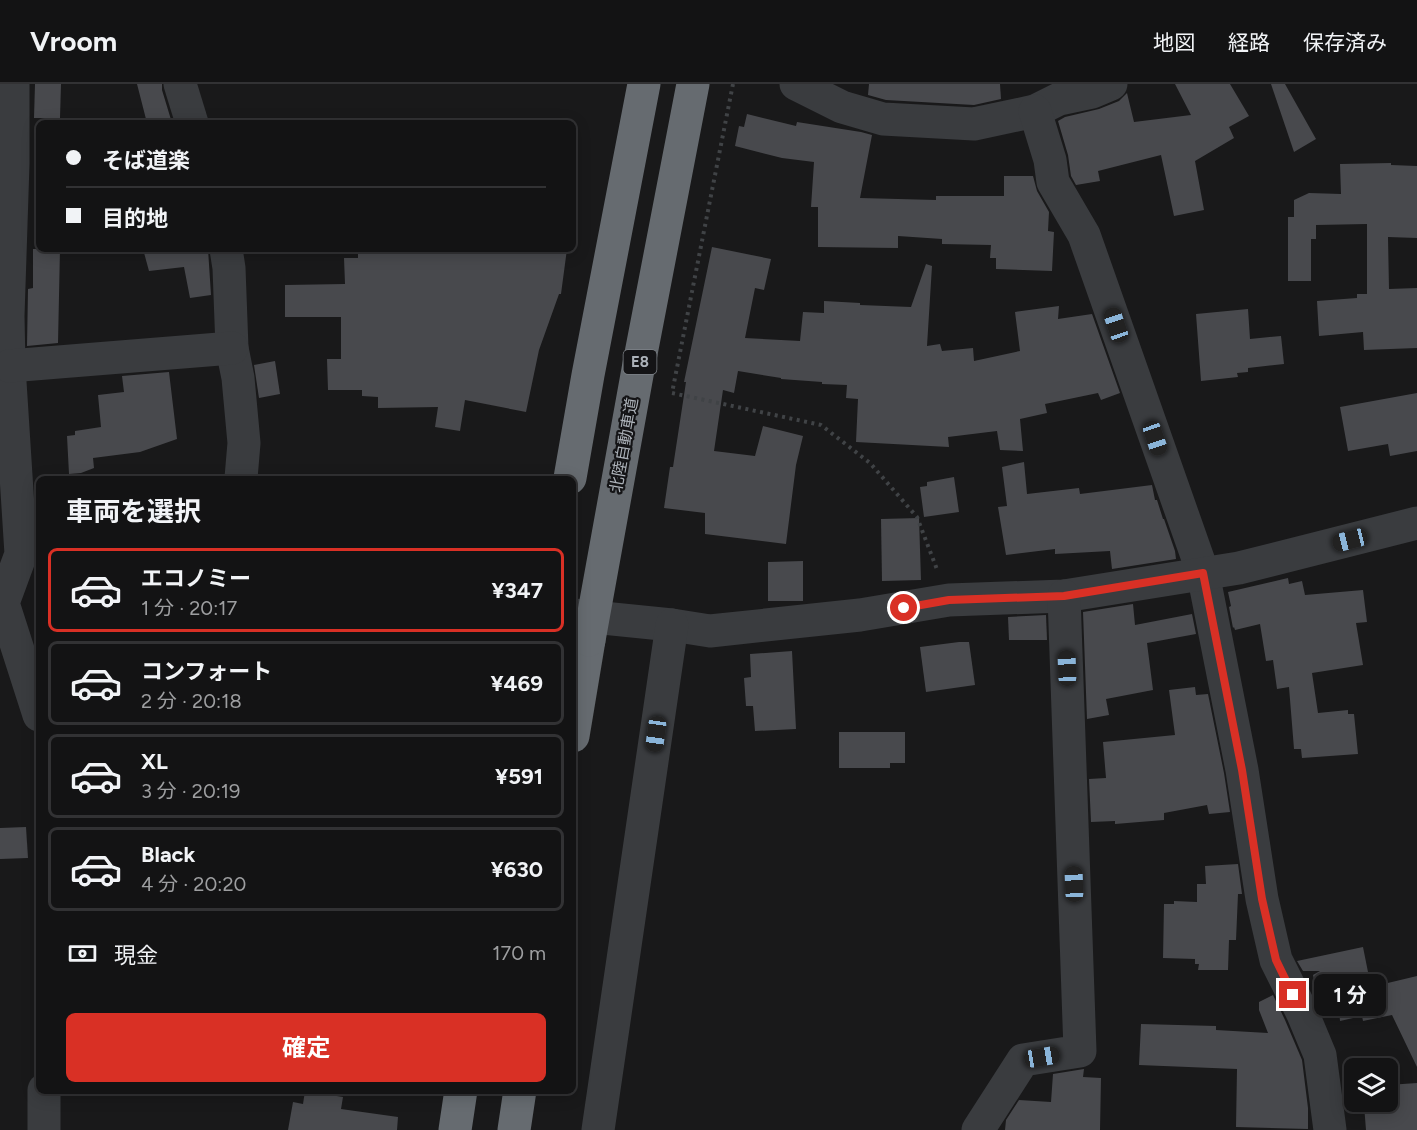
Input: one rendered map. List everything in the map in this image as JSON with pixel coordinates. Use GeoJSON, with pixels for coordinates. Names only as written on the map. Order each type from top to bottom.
{"type":"FeatureCollection","features":[{"type":"Feature","properties":{"kind":"highway"},"geometry":{"type":"LineString","coordinates":[[570,476],[644,84]]}},
{"type":"Feature","properties":{"kind":"highway","name":"北陸自動車道"},"geometry":{"type":"LineString","coordinates":[[576,695],[581,627],[639,364],[693,84]]}},
{"type":"Feature","properties":{"kind":"highway"},"geometry":{"type":"LineString","coordinates":[[455,1130],[460,1094]]}},
{"type":"Feature","properties":{"kind":"highway"},"geometry":{"type":"LineString","coordinates":[[467,1130],[472,1094]]}},
{"type":"Feature","properties":{"kind":"highway"},"geometry":{"type":"LineString","coordinates":[[514,1130],[519,1094]]}},
{"type":"Feature","properties":{"kind":"street"},"geometry":{"type":"LineString","coordinates":[[14,84],[14,164],[6,380],[30,555],[3,603],[36,706]]}},
{"type":"Feature","properties":{"kind":"street"},"geometry":{"type":"LineString","coordinates":[[180,84],[191,120]]}},
{"type":"Feature","properties":{"kind":"street"},"geometry":{"type":"LineString","coordinates":[[796,84],[842,107],[883,119],[974,124],[1035,111],[1059,99],[1092,92],[1110,84]]}},
{"type":"Feature","properties":{"kind":"street"},"geometry":{"type":"LineString","coordinates":[[1035,111],[1050,160],[1053,182],[1084,235],[1203,573],[1242,770],[1262,899],[1271,940],[1276,960],[1320,1055],[1330,1130]]}},
{"type":"Feature","properties":{"kind":"street"},"geometry":{"type":"LineString","coordinates":[[226,252],[232,348],[238,378],[244,442],[241,476]]}},
{"type":"Feature","properties":{"kind":"street"},"geometry":{"type":"LineString","coordinates":[[6,380],[232,348]]}},
{"type":"Feature","properties":{"kind":"street"},"geometry":{"type":"LineString","coordinates":[[581,627],[672,625],[710,631],[860,615],[949,600],[1064,596],[1239,568],[1417,524]]}},
{"type":"Feature","properties":{"kind":"street"},"geometry":{"type":"LineString","coordinates":[[978,1130],[1023,1060],[1080,1052],[1064,596]]}},
{"type":"Feature","properties":{"kind":"street"},"geometry":{"type":"LineString","coordinates":[[598,1130],[672,625]]}},
{"type":"Feature","properties":{"kind":"street"},"geometry":{"type":"LineString","coordinates":[[44,1094],[44,1130]]}},
{"type":"Feature","properties":{"kind":"path"},"geometry":{"type":"LineString","coordinates":[[733,84],[672,393],[821,425],[870,463],[917,517],[949,600]]}},
{"type":"Feature","properties":{"kind":"building"},"geometry":{"type":"Polygon","coordinates":[[[35,84],[61,84],[60,118],[34,118],[35,84]]]}},
{"type":"Feature","properties":{"kind":"building"},"geometry":{"type":"Polygon","coordinates":[[[137,84],[162,84],[171,120],[146,120],[137,84]]]}},
{"type":"Feature","properties":{"kind":"building"},"geometry":{"type":"Polygon","coordinates":[[[869,84],[1000,84],[1001,99],[974,105],[886,100],[868,95],[869,84]]]}},
{"type":"Feature","properties":{"kind":"building"},"geometry":{"type":"Polygon","coordinates":[[[1175,84],[1230,84],[1249,116],[1229,127],[1234,138],[1195,161],[1204,210],[1174,216],[1161,155],[1098,171],[1100,181],[1076,185],[1071,176],[1068,155],[1058,121],[1119,101],[1127,93],[1134,122],[1191,115],[1175,84]]]}},
{"type":"Feature","properties":{"kind":"building"},"geometry":{"type":"Polygon","coordinates":[[[1271,84],[1285,84],[1316,139],[1294,152],[1271,84]]]}},
{"type":"Feature","properties":{"kind":"building"},"geometry":{"type":"Polygon","coordinates":[[[747,114],[796,126],[797,122],[872,135],[860,198],[936,200],[936,196],[1004,196],[1004,176],[1033,176],[1037,191],[1049,212],[1048,231],[1054,232],[1052,271],[996,269],[996,258],[990,258],[991,245],[942,244],[942,239],[898,236],[898,248],[818,247],[818,207],[811,207],[814,162],[782,158],[735,146],[739,126],[744,127],[747,114]]]}},
{"type":"Feature","properties":{"kind":"building"},"geometry":{"type":"Polygon","coordinates":[[[1391,163],[1391,165],[1417,166],[1417,238],[1388,237],[1389,289],[1417,288],[1417,348],[1364,350],[1363,332],[1319,336],[1317,301],[1357,298],[1357,294],[1367,294],[1367,224],[1316,225],[1316,239],[1311,239],[1311,281],[1288,281],[1288,217],[1294,217],[1294,200],[1309,193],[1341,194],[1340,164],[1391,163]]]}},
{"type":"Feature","properties":{"kind":"building"},"geometry":{"type":"Polygon","coordinates":[[[712,247],[771,259],[764,290],[755,288],[745,338],[800,341],[803,312],[824,313],[824,301],[911,307],[926,264],[932,266],[927,346],[940,344],[942,351],[973,348],[974,361],[1020,351],[1015,312],[1059,306],[1058,319],[1092,314],[1120,393],[1101,400],[1098,393],[1045,404],[1047,413],[1020,419],[1023,451],[1000,450],[997,431],[948,437],[949,447],[856,442],[858,399],[846,398],[847,385],[781,379],[738,371],[734,393],[723,390],[714,451],[755,456],[763,426],[803,436],[796,465],[786,544],[705,534],[705,513],[664,508],[670,467],[673,467],[686,382],[684,382],[712,247]]]}},
{"type":"Feature","properties":{"kind":"building"},"geometry":{"type":"Polygon","coordinates":[[[33,249],[36,249],[36,252],[60,252],[58,343],[27,346],[28,289],[33,288],[33,249]]]}},
{"type":"Feature","properties":{"kind":"building"},"geometry":{"type":"Polygon","coordinates":[[[144,252],[208,252],[211,295],[190,298],[184,267],[149,271],[144,252]]]}},
{"type":"Feature","properties":{"kind":"building"},"geometry":{"type":"Polygon","coordinates":[[[358,252],[567,252],[561,294],[559,294],[539,350],[526,412],[465,400],[460,431],[435,427],[438,407],[378,408],[378,397],[362,396],[362,390],[328,390],[327,359],[341,359],[341,317],[285,317],[285,285],[345,284],[344,258],[358,258],[358,252]]]}},
{"type":"Feature","properties":{"kind":"building"},"geometry":{"type":"Polygon","coordinates":[[[1248,309],[1250,339],[1281,336],[1284,364],[1248,368],[1248,372],[1237,373],[1238,377],[1201,381],[1196,314],[1248,309]]]}},
{"type":"Feature","properties":{"kind":"building"},"geometry":{"type":"Polygon","coordinates":[[[275,361],[280,394],[259,398],[254,365],[275,361]]]}},
{"type":"Feature","properties":{"kind":"building"},"geometry":{"type":"Polygon","coordinates":[[[169,372],[177,439],[140,452],[93,458],[94,468],[81,473],[69,474],[67,436],[75,435],[75,431],[101,427],[98,395],[124,392],[122,376],[169,372]]]}},
{"type":"Feature","properties":{"kind":"building"},"geometry":{"type":"Polygon","coordinates":[[[1417,393],[1417,451],[1390,456],[1388,444],[1348,451],[1340,407],[1417,393]]]}},
{"type":"Feature","properties":{"kind":"building"},"geometry":{"type":"Polygon","coordinates":[[[1024,462],[1027,494],[1079,488],[1080,494],[1152,485],[1176,559],[1112,569],[1110,551],[1055,554],[1055,549],[1006,555],[998,507],[1007,506],[1002,467],[1024,462]]]}},
{"type":"Feature","properties":{"kind":"building"},"geometry":{"type":"Polygon","coordinates":[[[954,477],[959,512],[924,517],[920,487],[927,486],[927,482],[954,477]]]}},
{"type":"Feature","properties":{"kind":"building"},"geometry":{"type":"Polygon","coordinates":[[[919,518],[921,580],[882,581],[881,519],[919,518]]]}},
{"type":"Feature","properties":{"kind":"building"},"geometry":{"type":"Polygon","coordinates":[[[803,561],[803,601],[768,601],[768,562],[803,561]]]}},
{"type":"Feature","properties":{"kind":"building"},"geometry":{"type":"Polygon","coordinates":[[[1288,578],[1289,584],[1302,581],[1305,595],[1363,590],[1367,622],[1356,623],[1363,665],[1312,673],[1318,713],[1348,710],[1348,714],[1354,714],[1358,754],[1302,758],[1301,749],[1294,749],[1289,687],[1277,689],[1273,660],[1266,661],[1260,624],[1235,630],[1233,628],[1228,592],[1288,578]]]}},
{"type":"Feature","properties":{"kind":"building"},"geometry":{"type":"Polygon","coordinates":[[[1133,604],[1135,625],[1192,614],[1196,634],[1147,643],[1153,690],[1106,699],[1109,715],[1087,719],[1083,612],[1133,604]]]}},
{"type":"Feature","properties":{"kind":"building"},"geometry":{"type":"Polygon","coordinates":[[[1046,615],[1047,640],[1009,640],[1008,617],[1046,615]]]}},
{"type":"Feature","properties":{"kind":"building"},"geometry":{"type":"Polygon","coordinates":[[[969,642],[975,685],[926,692],[920,647],[969,642]]]}},
{"type":"Feature","properties":{"kind":"building"},"geometry":{"type":"Polygon","coordinates":[[[792,651],[796,729],[755,731],[753,706],[746,706],[744,678],[751,677],[750,654],[792,651]]]}},
{"type":"Feature","properties":{"kind":"building"},"geometry":{"type":"Polygon","coordinates":[[[1195,687],[1196,695],[1208,694],[1230,812],[1209,814],[1207,805],[1164,813],[1164,820],[1115,824],[1115,821],[1091,822],[1089,779],[1106,778],[1103,742],[1175,735],[1169,690],[1195,687]]]}},
{"type":"Feature","properties":{"kind":"building"},"geometry":{"type":"Polygon","coordinates":[[[839,732],[905,732],[905,763],[890,763],[890,768],[839,768],[839,732]]]}},
{"type":"Feature","properties":{"kind":"building"},"geometry":{"type":"Polygon","coordinates":[[[26,827],[28,858],[0,859],[0,828],[26,827]]]}},
{"type":"Feature","properties":{"kind":"building"},"geometry":{"type":"Polygon","coordinates":[[[1238,864],[1242,894],[1238,894],[1236,940],[1229,940],[1228,970],[1198,970],[1199,964],[1195,964],[1195,959],[1163,958],[1164,904],[1174,904],[1174,901],[1197,902],[1197,884],[1206,884],[1205,866],[1238,864]]]}},
{"type":"Feature","properties":{"kind":"building"},"geometry":{"type":"Polygon","coordinates":[[[1363,947],[1371,987],[1417,976],[1417,1067],[1392,1015],[1363,1021],[1362,1016],[1340,1021],[1338,998],[1318,998],[1313,975],[1320,971],[1303,971],[1297,961],[1363,947]]]}},
{"type":"Feature","properties":{"kind":"building"},"geometry":{"type":"Polygon","coordinates":[[[1273,995],[1302,1060],[1308,1108],[1308,1129],[1236,1127],[1237,1069],[1139,1065],[1141,1024],[1216,1026],[1216,1030],[1268,1033],[1259,1010],[1259,1002],[1273,995]]]}},
{"type":"Feature","properties":{"kind":"building"},"geometry":{"type":"Polygon","coordinates":[[[1084,1069],[1083,1077],[1101,1078],[1100,1130],[1005,1130],[1006,1120],[1019,1100],[1051,1102],[1053,1074],[1084,1069]]]}},
{"type":"Feature","properties":{"kind":"building"},"geometry":{"type":"Polygon","coordinates":[[[1417,1083],[1417,1130],[1366,1130],[1365,1112],[1398,1112],[1398,1084],[1417,1083]]]}},
{"type":"Feature","properties":{"kind":"building"},"geometry":{"type":"Polygon","coordinates":[[[305,1094],[343,1097],[341,1109],[398,1117],[397,1130],[288,1130],[293,1102],[303,1104],[305,1094]]]}},
{"type":"Feature","properties":{"kind":"route"},"geometry":{"type":"LineString","coordinates":[[904,608],[949,600],[1064,596],[1203,573],[1242,770],[1262,899],[1276,960],[1293,995]]}}]}
